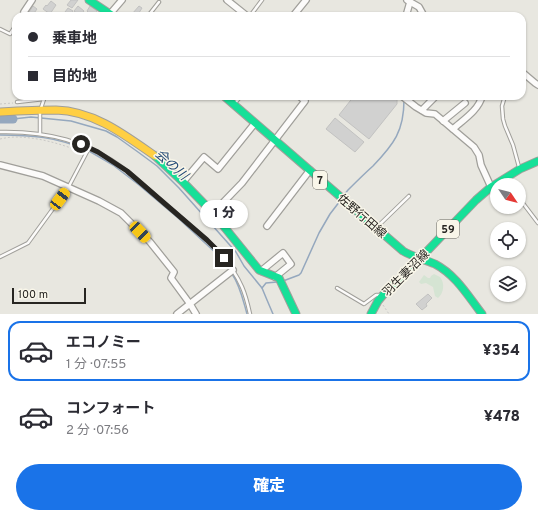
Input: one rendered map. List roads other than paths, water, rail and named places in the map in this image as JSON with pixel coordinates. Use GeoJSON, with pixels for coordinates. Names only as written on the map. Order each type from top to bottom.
{"type":"FeatureCollection","features":[{"type":"Feature","properties":{"kind":"main road"},"geometry":{"type":"LineString","coordinates":[[89,0],[107,12]]}},
{"type":"Feature","properties":{"kind":"main road","name":"佐野行田線"},"geometry":{"type":"LineString","coordinates":[[229,100],[408,255],[437,265],[453,277],[482,314]]}},
{"type":"Feature","properties":{"kind":"main road"},"geometry":{"type":"LineString","coordinates":[[0,112],[57,110],[80,114],[104,123],[119,131],[158,158],[183,182],[213,213],[259,270],[279,278],[296,314]]}},
{"type":"Feature","properties":{"kind":"main road","name":"羽生妻沼線"},"geometry":{"type":"LineString","coordinates":[[509,178],[520,169],[538,161]]}},
{"type":"Feature","properties":{"kind":"main road","name":"羽生妻沼線"},"geometry":{"type":"LineString","coordinates":[[371,314],[383,295],[466,210],[490,188]]}},
{"type":"Feature","properties":{"kind":"street"},"geometry":{"type":"LineString","coordinates":[[24,12],[32,0]]}},
{"type":"Feature","properties":{"kind":"street"},"geometry":{"type":"LineString","coordinates":[[114,12],[122,0]]}},
{"type":"Feature","properties":{"kind":"street"},"geometry":{"type":"LineString","coordinates":[[227,0],[243,12]]}},
{"type":"Feature","properties":{"kind":"street"},"geometry":{"type":"LineString","coordinates":[[296,12],[306,0]]}},
{"type":"Feature","properties":{"kind":"street"},"geometry":{"type":"LineString","coordinates":[[407,12],[410,2],[419,7],[422,12]]}},
{"type":"Feature","properties":{"kind":"street"},"geometry":{"type":"LineString","coordinates":[[526,75],[538,85]]}},
{"type":"Feature","properties":{"kind":"street"},"geometry":{"type":"LineString","coordinates":[[213,213],[242,183],[305,101],[304,100]]}},
{"type":"Feature","properties":{"kind":"street"},"geometry":{"type":"LineString","coordinates":[[408,100],[426,113],[435,114],[474,147],[479,155],[481,165],[490,185]]}},
{"type":"Feature","properties":{"kind":"street"},"geometry":{"type":"LineString","coordinates":[[422,110],[432,100]]}},
{"type":"Feature","properties":{"kind":"street"},"geometry":{"type":"LineString","coordinates":[[453,129],[477,107],[481,100]]}},
{"type":"Feature","properties":{"kind":"street"},"geometry":{"type":"LineString","coordinates":[[443,121],[465,103]]}},
{"type":"Feature","properties":{"kind":"street"},"geometry":{"type":"LineString","coordinates":[[183,182],[204,157],[218,169],[255,123]]}},
{"type":"Feature","properties":{"kind":"street"},"geometry":{"type":"LineString","coordinates":[[0,165],[44,176],[121,212],[150,242],[174,272],[171,278],[196,314]]}},
{"type":"Feature","properties":{"kind":"street"},"geometry":{"type":"LineString","coordinates":[[267,226],[310,170]]}},
{"type":"Feature","properties":{"kind":"street"},"geometry":{"type":"LineString","coordinates":[[261,271],[283,253],[291,264],[275,277]]}},
{"type":"Feature","properties":{"kind":"street"},"geometry":{"type":"LineString","coordinates":[[177,314],[233,270]]}},
{"type":"Feature","properties":{"kind":"lane"},"geometry":{"type":"LineString","coordinates":[[252,12],[262,0]]}},
{"type":"Feature","properties":{"kind":"lane"},"geometry":{"type":"LineString","coordinates":[[151,12],[159,2]]}},
{"type":"Feature","properties":{"kind":"lane"},"geometry":{"type":"LineString","coordinates":[[0,29],[10,34],[12,31]]}},
{"type":"Feature","properties":{"kind":"lane"},"geometry":{"type":"LineString","coordinates":[[17,102],[28,100]]}},
{"type":"Feature","properties":{"kind":"lane"},"geometry":{"type":"LineString","coordinates":[[40,133],[40,111],[43,100]]}},
{"type":"Feature","properties":{"kind":"lane"},"geometry":{"type":"LineString","coordinates":[[234,104],[238,100]]}},
{"type":"Feature","properties":{"kind":"lane"},"geometry":{"type":"LineString","coordinates":[[504,100],[502,106],[503,119],[520,169]]}},
{"type":"Feature","properties":{"kind":"lane"},"geometry":{"type":"LineString","coordinates":[[0,132],[20,131],[40,133],[72,141],[108,158],[127,171],[216,249],[233,270],[242,287],[250,314]]}},
{"type":"Feature","properties":{"kind":"lane"},"geometry":{"type":"LineString","coordinates":[[0,257],[28,242],[68,188],[89,148]]}},
{"type":"Feature","properties":{"kind":"lane"},"geometry":{"type":"LineString","coordinates":[[376,228],[409,196]]}},
{"type":"Feature","properties":{"kind":"lane"},"geometry":{"type":"LineString","coordinates":[[526,207],[538,223]]}},
{"type":"Feature","properties":{"kind":"lane"},"geometry":{"type":"LineString","coordinates":[[338,288],[364,304],[376,295],[383,295]]}},
{"type":"Feature","properties":{"kind":"waterway"},"geometry":{"type":"LineString","coordinates":[[343,196],[373,166],[392,144],[400,129],[404,111],[404,100]]}},
{"type":"Feature","properties":{"kind":"waterway","name":"会の川"},"geometry":{"type":"LineString","coordinates":[[13,119],[31,117],[71,121],[106,131],[117,137],[157,166],[179,188],[236,252],[244,266],[262,288],[273,314]]}},
{"type":"Feature","properties":{"kind":"waterway","name":"会の川"},"geometry":{"type":"LineString","coordinates":[[0,119],[13,119]]}},
{"type":"Feature","properties":{"kind":"waterway"},"geometry":{"type":"LineString","coordinates":[[0,135],[44,138],[65,142],[86,150]]}},
{"type":"Feature","properties":{"kind":"waterway"},"geometry":{"type":"LineString","coordinates":[[89,151],[113,165],[139,185],[218,255],[229,269]]}},
{"type":"Feature","properties":{"kind":"waterway"},"geometry":{"type":"LineString","coordinates":[[283,281],[301,273],[319,233],[330,214],[340,201]]}},
{"type":"Feature","properties":{"kind":"waterway"},"geometry":{"type":"LineString","coordinates":[[232,274],[243,298],[247,314]]}},
{"type":"Feature","properties":{"kind":"waterway"},"geometry":{"type":"LineString","coordinates":[[262,288],[266,283],[277,282]]}}]}
